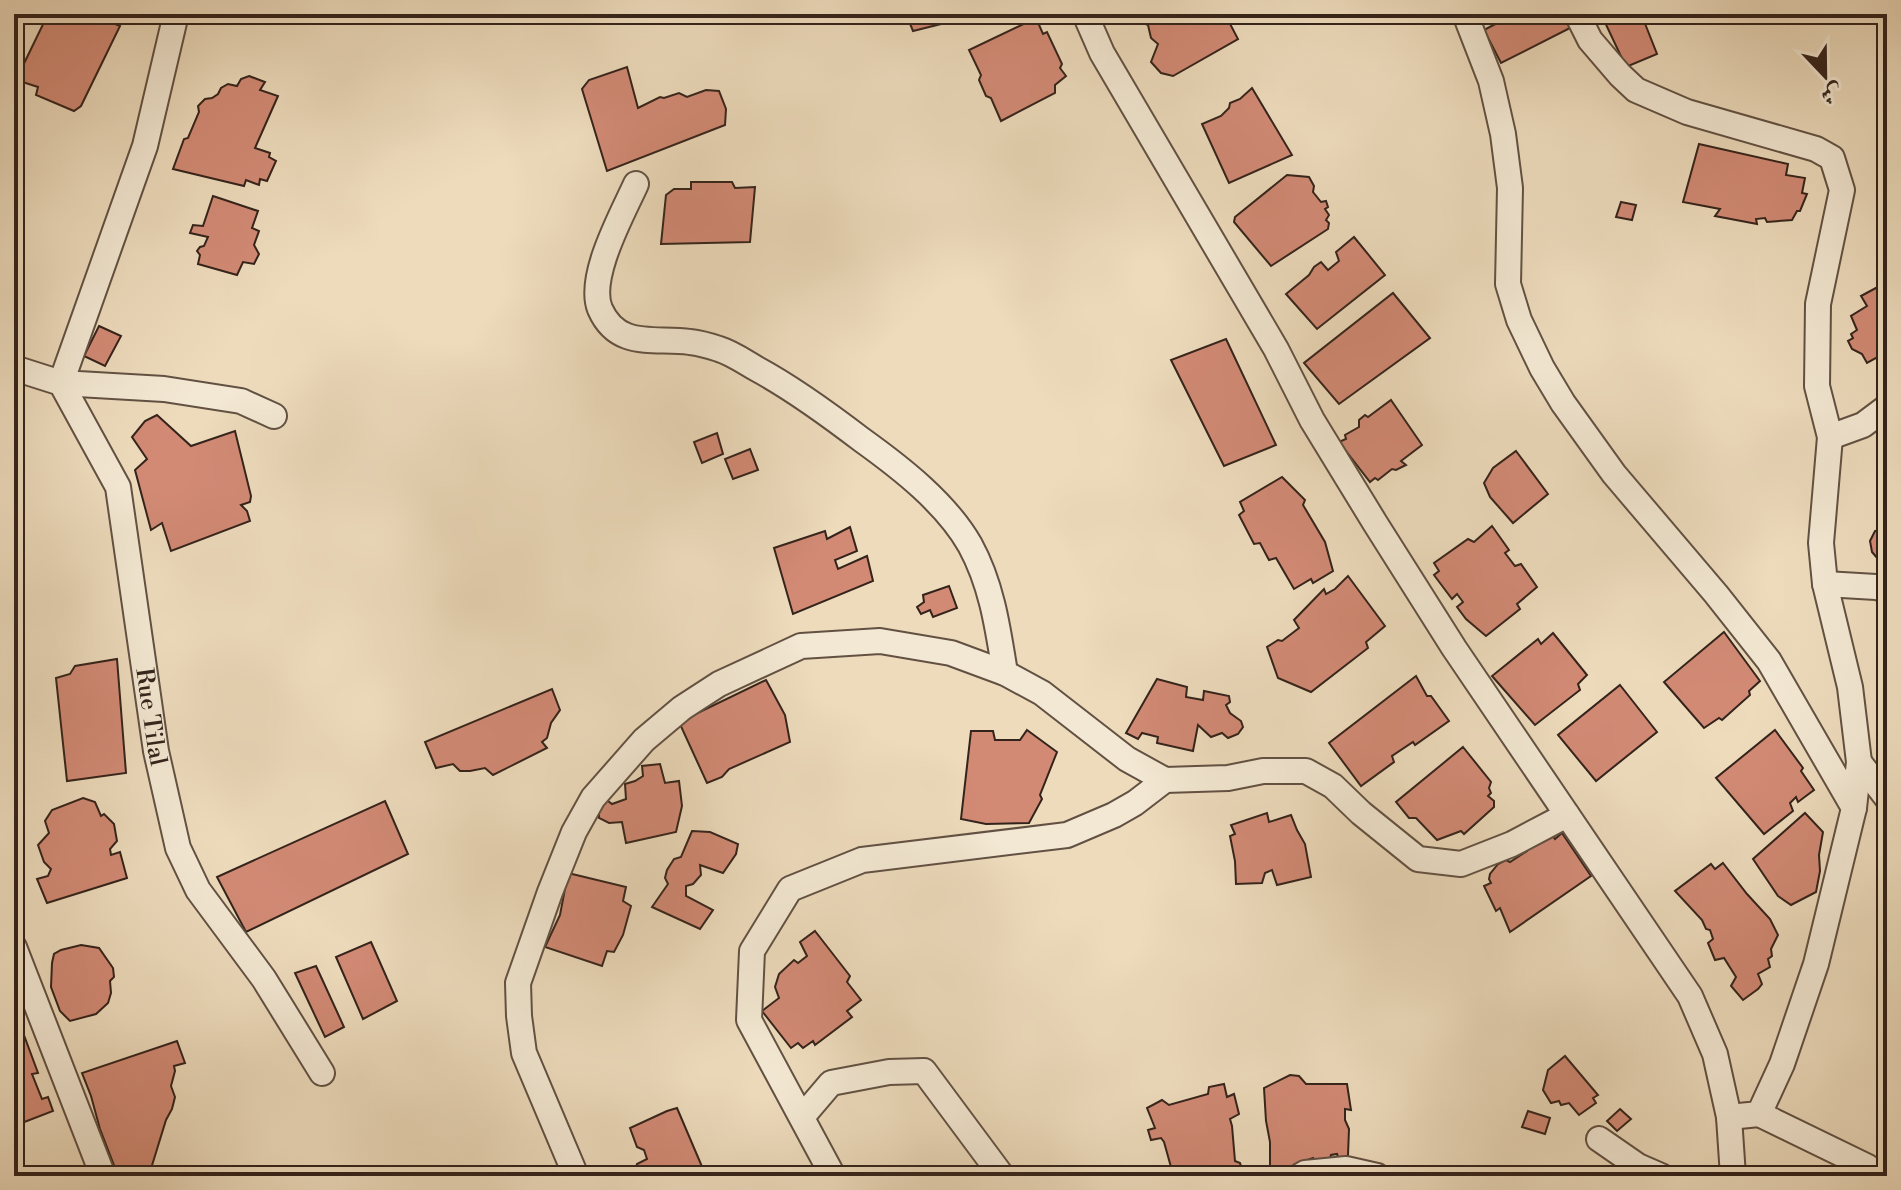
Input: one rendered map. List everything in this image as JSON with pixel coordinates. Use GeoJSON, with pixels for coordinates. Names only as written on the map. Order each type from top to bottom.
{"type":"FeatureCollection","features":[{"type":"Feature","properties":{"kind":"street"},"geometry":{"type":"LineString","coordinates":[[61,383],[145,146],[176,14]]}},
{"type":"Feature","properties":{"kind":"street"},"geometry":{"type":"LineString","coordinates":[[1085,14],[1102,53],[1268,335],[1320,433],[1454,648],[1690,996],[1715,1054],[1729,1117],[1733,1176]]}},
{"type":"Feature","properties":{"kind":"street"},"geometry":{"type":"LineString","coordinates":[[1465,14],[1491,81],[1503,134],[1510,188],[1508,284],[1519,320],[1542,368],[1614,474],[1769,661],[1854,808]]}},
{"type":"Feature","properties":{"kind":"street"},"geometry":{"type":"LineString","coordinates":[[1577,14],[1590,40],[1636,90],[1687,112],[1816,149],[1832,158],[1842,190],[1818,304],[1817,386],[1830,437],[1821,543],[1825,584],[1850,687],[1859,762],[1854,808],[1816,964],[1782,1064],[1759,1114]]}},
{"type":"Feature","properties":{"kind":"street"},"geometry":{"type":"LineString","coordinates":[[636,184],[607,248],[596,288],[599,307],[608,322],[618,332],[633,339],[689,342],[721,349],[786,384],[906,472],[945,512],[968,542],[981,567],[997,621],[1005,673]]}},
{"type":"Feature","properties":{"kind":"street"},"geometry":{"type":"LineString","coordinates":[[14,368],[61,383],[164,389],[241,401],[274,416]]}},
{"type":"Feature","properties":{"kind":"street","name":"Rue Tilal"},"geometry":{"type":"LineString","coordinates":[[61,383],[118,487],[156,751],[178,848],[198,890],[264,979],[322,1073]]}},
{"type":"Feature","properties":{"kind":"street"},"geometry":{"type":"LineString","coordinates":[[1830,437],[1863,425],[1887,407]]}},
{"type":"Feature","properties":{"kind":"street"},"geometry":{"type":"LineString","coordinates":[[1825,584],[1887,590]]}},
{"type":"Feature","properties":{"kind":"street"},"geometry":{"type":"LineString","coordinates":[[576,1176],[524,1053],[518,983],[569,844],[593,798],[644,740],[682,708],[719,684],[801,646],[880,641],[951,653],[1005,673],[1042,693],[1127,759],[1165,780],[1228,778],[1263,771],[1306,771],[1333,786],[1418,859],[1461,864],[1512,844],[1567,815]]}},
{"type":"Feature","properties":{"kind":"street"},"geometry":{"type":"LineString","coordinates":[[1859,762],[1887,798]]}},
{"type":"Feature","properties":{"kind":"street"},"geometry":{"type":"LineString","coordinates":[[833,1176],[749,1020],[752,951],[790,889],[862,860],[1067,835],[1114,815],[1165,780]]}},
{"type":"Feature","properties":{"kind":"street"},"geometry":{"type":"LineString","coordinates":[[14,947],[103,1176]]}},
{"type":"Feature","properties":{"kind":"street"},"geometry":{"type":"LineString","coordinates":[[802,1117],[831,1083],[889,1072],[924,1071],[1002,1176]]}},
{"type":"Feature","properties":{"kind":"street"},"geometry":{"type":"LineString","coordinates":[[1729,1117],[1759,1114],[1868,1167],[1872,1176]]}},
{"type":"Feature","properties":{"kind":"street"},"geometry":{"type":"LineString","coordinates":[[1599,1139],[1638,1166],[1661,1176]]}},
{"type":"Feature","properties":{"kind":"street"},"geometry":{"type":"LineString","coordinates":[[1300,1176],[1346,1169],[1377,1176]]}},
{"type":"Feature","properties":{"kind":"building"},"geometry":{"type":"Polygon","coordinates":[[[48,14],[91,14],[120,26],[81,106],[74,111],[36,95],[38,87],[16,80],[48,14]]]}},
{"type":"Feature","properties":{"kind":"building"},"geometry":{"type":"Polygon","coordinates":[[[906,14],[974,14],[913,31],[906,14]]]}},
{"type":"Feature","properties":{"kind":"building"},"geometry":{"type":"Polygon","coordinates":[[[1139,14],[1227,14],[1238,39],[1173,76],[1161,73],[1151,62],[1158,44],[1151,38],[1148,25],[1143,23],[1139,14]]]}},
{"type":"Feature","properties":{"kind":"building"},"geometry":{"type":"Polygon","coordinates":[[[1503,14],[1563,14],[1570,28],[1501,63],[1484,30],[1505,19],[1503,14]]]}},
{"type":"Feature","properties":{"kind":"building"},"geometry":{"type":"Polygon","coordinates":[[[1601,14],[1649,14],[1650,17],[1644,21],[1657,54],[1626,67],[1601,14]]]}},
{"type":"Feature","properties":{"kind":"building"},"geometry":{"type":"Polygon","coordinates":[[[1036,18],[1043,34],[1047,32],[1066,76],[1055,85],[1055,93],[1001,121],[991,98],[986,96],[979,80],[981,75],[969,50],[1036,18]]]}},
{"type":"Feature","properties":{"kind":"building"},"geometry":{"type":"Polygon","coordinates":[[[627,67],[638,108],[660,97],[679,93],[687,97],[706,90],[719,91],[726,109],[725,125],[607,171],[582,89],[589,80],[627,67]]]}},
{"type":"Feature","properties":{"kind":"building"},"geometry":{"type":"Polygon","coordinates":[[[249,76],[265,82],[260,90],[278,96],[255,148],[270,153],[269,157],[276,161],[267,181],[260,179],[259,185],[246,180],[244,186],[173,169],[184,139],[188,138],[199,112],[198,106],[205,99],[218,94],[221,88],[228,84],[237,86],[241,79],[249,76]]]}},
{"type":"Feature","properties":{"kind":"building"},"geometry":{"type":"Polygon","coordinates":[[[1252,88],[1292,155],[1229,183],[1202,124],[1221,116],[1230,103],[1252,88]]]}},
{"type":"Feature","properties":{"kind":"building"},"geometry":{"type":"Polygon","coordinates":[[[1699,144],[1788,164],[1786,175],[1805,178],[1802,193],[1807,194],[1800,211],[1792,220],[1767,222],[1765,218],[1756,219],[1757,224],[1715,216],[1720,209],[1683,202],[1699,144]]]}},
{"type":"Feature","properties":{"kind":"building"},"geometry":{"type":"Polygon","coordinates":[[[1287,175],[1309,177],[1314,186],[1313,192],[1321,202],[1326,201],[1328,229],[1271,266],[1234,222],[1235,217],[1287,175]]]}},
{"type":"Feature","properties":{"kind":"building"},"geometry":{"type":"Polygon","coordinates":[[[691,182],[732,182],[735,188],[755,187],[750,242],[661,244],[666,195],[674,189],[691,189],[691,182]]]}},
{"type":"Feature","properties":{"kind":"building"},"geometry":{"type":"Polygon","coordinates":[[[213,196],[258,211],[252,228],[259,231],[254,245],[259,254],[254,264],[243,262],[237,275],[198,264],[200,255],[197,251],[204,246],[208,237],[190,233],[193,225],[203,226],[213,196]]]}},
{"type":"Feature","properties":{"kind":"building"},"geometry":{"type":"Polygon","coordinates":[[[1621,202],[1636,205],[1632,220],[1616,217],[1621,202]]]}},
{"type":"Feature","properties":{"kind":"building"},"geometry":{"type":"Polygon","coordinates":[[[1354,237],[1385,275],[1317,329],[1286,294],[1321,262],[1328,270],[1339,261],[1336,252],[1354,237]]]}},
{"type":"Feature","properties":{"kind":"building"},"geometry":{"type":"Polygon","coordinates":[[[1887,282],[1887,352],[1867,363],[1848,341],[1857,330],[1851,316],[1867,306],[1861,296],[1887,282]]]}},
{"type":"Feature","properties":{"kind":"building"},"geometry":{"type":"Polygon","coordinates":[[[1393,293],[1430,338],[1339,404],[1304,363],[1393,293]]]}},
{"type":"Feature","properties":{"kind":"building"},"geometry":{"type":"Polygon","coordinates":[[[99,326],[121,336],[105,366],[84,356],[99,326]]]}},
{"type":"Feature","properties":{"kind":"building"},"geometry":{"type":"Polygon","coordinates":[[[1226,339],[1276,445],[1224,466],[1171,360],[1226,339]]]}},
{"type":"Feature","properties":{"kind":"building"},"geometry":{"type":"Polygon","coordinates":[[[1391,400],[1422,445],[1401,461],[1406,465],[1370,482],[1339,442],[1359,427],[1359,420],[1365,415],[1368,417],[1391,400]]]}},
{"type":"Feature","properties":{"kind":"building"},"geometry":{"type":"Polygon","coordinates":[[[157,415],[191,446],[235,431],[251,496],[250,502],[241,505],[250,521],[171,551],[162,523],[151,530],[135,470],[147,459],[132,437],[145,421],[157,415]]]}},
{"type":"Feature","properties":{"kind":"building"},"geometry":{"type":"Polygon","coordinates":[[[717,433],[723,454],[702,463],[694,442],[717,433]]]}},
{"type":"Feature","properties":{"kind":"building"},"geometry":{"type":"Polygon","coordinates":[[[750,449],[758,470],[733,479],[725,459],[750,449]]]}},
{"type":"Feature","properties":{"kind":"building"},"geometry":{"type":"Polygon","coordinates":[[[1516,451],[1548,494],[1513,523],[1490,497],[1484,483],[1493,468],[1516,451]]]}},
{"type":"Feature","properties":{"kind":"building"},"geometry":{"type":"Polygon","coordinates":[[[1282,477],[1305,500],[1303,505],[1325,542],[1333,571],[1313,583],[1311,579],[1294,589],[1276,558],[1269,560],[1260,543],[1254,544],[1239,515],[1244,511],[1240,502],[1282,477]]]}},
{"type":"Feature","properties":{"kind":"building"},"geometry":{"type":"Polygon","coordinates":[[[1492,526],[1509,550],[1505,553],[1515,566],[1521,564],[1537,587],[1517,604],[1520,609],[1486,636],[1457,607],[1463,602],[1457,594],[1452,599],[1434,575],[1439,571],[1434,563],[1468,539],[1474,542],[1492,526]]]}},
{"type":"Feature","properties":{"kind":"building"},"geometry":{"type":"Polygon","coordinates":[[[850,527],[857,551],[835,560],[838,569],[867,556],[873,581],[793,614],[774,548],[825,531],[827,539],[850,527]]]}},
{"type":"Feature","properties":{"kind":"building"},"geometry":{"type":"Polygon","coordinates":[[[1887,527],[1887,560],[1878,559],[1872,552],[1870,541],[1875,531],[1887,527]]]}},
{"type":"Feature","properties":{"kind":"building"},"geometry":{"type":"Polygon","coordinates":[[[1348,576],[1385,626],[1366,642],[1368,648],[1311,692],[1278,678],[1267,647],[1278,640],[1282,641],[1299,628],[1294,620],[1324,589],[1326,594],[1348,576]]]}},
{"type":"Feature","properties":{"kind":"building"},"geometry":{"type":"Polygon","coordinates":[[[949,586],[957,608],[933,617],[930,610],[921,614],[917,607],[924,602],[923,595],[949,586]]]}},
{"type":"Feature","properties":{"kind":"building"},"geometry":{"type":"Polygon","coordinates":[[[1724,632],[1760,681],[1749,691],[1750,695],[1722,720],[1719,718],[1704,728],[1664,682],[1724,632]]]}},
{"type":"Feature","properties":{"kind":"building"},"geometry":{"type":"Polygon","coordinates":[[[1553,633],[1587,675],[1578,684],[1580,690],[1535,725],[1492,676],[1538,639],[1541,644],[1553,633]]]}},
{"type":"Feature","properties":{"kind":"building"},"geometry":{"type":"Polygon","coordinates":[[[117,659],[126,773],[67,781],[56,678],[70,674],[75,666],[117,659]]]}},
{"type":"Feature","properties":{"kind":"building"},"geometry":{"type":"Polygon","coordinates":[[[1416,676],[1427,696],[1431,696],[1449,721],[1415,745],[1413,742],[1392,756],[1394,762],[1361,786],[1329,743],[1416,676]]]}},
{"type":"Feature","properties":{"kind":"building"},"geometry":{"type":"Polygon","coordinates":[[[1157,679],[1187,687],[1186,697],[1203,700],[1204,691],[1229,696],[1230,702],[1226,705],[1243,727],[1238,734],[1228,738],[1222,733],[1211,737],[1198,725],[1193,751],[1157,743],[1158,737],[1142,733],[1138,739],[1126,733],[1157,679]]]}},
{"type":"Feature","properties":{"kind":"building"},"geometry":{"type":"Polygon","coordinates":[[[766,680],[785,715],[790,742],[729,769],[722,777],[707,783],[679,722],[766,680]]]}},
{"type":"Feature","properties":{"kind":"building"},"geometry":{"type":"Polygon","coordinates":[[[1620,685],[1657,732],[1596,781],[1558,735],[1620,685]]]}},
{"type":"Feature","properties":{"kind":"building"},"geometry":{"type":"Polygon","coordinates":[[[552,689],[560,710],[542,742],[547,748],[493,775],[485,768],[460,771],[453,764],[436,768],[425,742],[552,689]]]}},
{"type":"Feature","properties":{"kind":"building"},"geometry":{"type":"Polygon","coordinates":[[[1027,730],[1057,752],[1040,795],[1042,799],[1029,823],[986,824],[961,819],[971,731],[993,731],[995,740],[1020,740],[1027,730]]]}},
{"type":"Feature","properties":{"kind":"building"},"geometry":{"type":"Polygon","coordinates":[[[1775,730],[1803,768],[1801,771],[1814,790],[1798,802],[1796,797],[1790,803],[1793,811],[1764,834],[1716,778],[1775,730]]]}},
{"type":"Feature","properties":{"kind":"building"},"geometry":{"type":"Polygon","coordinates":[[[1463,747],[1491,782],[1488,796],[1494,801],[1494,807],[1464,834],[1461,831],[1437,840],[1416,818],[1409,818],[1396,802],[1463,747]]]}},
{"type":"Feature","properties":{"kind":"building"},"geometry":{"type":"Polygon","coordinates":[[[660,764],[665,783],[679,781],[682,806],[676,832],[626,843],[622,822],[609,823],[599,818],[599,800],[603,797],[612,804],[626,799],[625,784],[643,776],[642,766],[660,764]]]}},
{"type":"Feature","properties":{"kind":"building"},"geometry":{"type":"Polygon","coordinates":[[[83,798],[95,802],[101,816],[104,814],[114,824],[117,841],[110,849],[111,855],[120,852],[127,878],[47,903],[37,879],[48,876],[51,869],[44,862],[38,845],[49,833],[45,821],[52,810],[83,798]]]}},
{"type":"Feature","properties":{"kind":"building"},"geometry":{"type":"Polygon","coordinates":[[[385,801],[408,854],[246,932],[217,877],[385,801]]]}},
{"type":"Feature","properties":{"kind":"building"},"geometry":{"type":"Polygon","coordinates":[[[1267,813],[1269,822],[1291,815],[1305,844],[1311,877],[1277,885],[1272,870],[1265,873],[1262,883],[1236,884],[1230,836],[1235,834],[1231,825],[1267,813]]]}},
{"type":"Feature","properties":{"kind":"building"},"geometry":{"type":"Polygon","coordinates":[[[1805,813],[1823,832],[1820,871],[1816,892],[1791,905],[1778,896],[1753,859],[1805,813]]]}},
{"type":"Feature","properties":{"kind":"building"},"geometry":{"type":"Polygon","coordinates":[[[692,831],[710,832],[738,844],[736,854],[723,873],[700,865],[701,875],[693,884],[686,886],[686,896],[713,910],[700,929],[652,907],[668,884],[665,878],[667,870],[674,859],[681,857],[692,831]]]}},
{"type":"Feature","properties":{"kind":"building"},"geometry":{"type":"Polygon","coordinates":[[[1562,833],[1591,876],[1510,932],[1500,908],[1496,911],[1484,886],[1491,883],[1490,874],[1498,864],[1506,860],[1510,862],[1527,851],[1526,846],[1551,834],[1555,839],[1562,833]]]}},
{"type":"Feature","properties":{"kind":"building"},"geometry":{"type":"Polygon","coordinates":[[[1723,863],[1770,919],[1778,935],[1771,949],[1772,956],[1768,959],[1770,967],[1758,974],[1762,984],[1743,1000],[1731,986],[1736,977],[1724,958],[1715,960],[1708,943],[1713,939],[1710,930],[1675,891],[1711,864],[1715,869],[1723,863]]]}},
{"type":"Feature","properties":{"kind":"building"},"geometry":{"type":"Polygon","coordinates":[[[568,873],[626,887],[623,901],[631,906],[623,935],[614,952],[607,951],[602,966],[545,947],[560,915],[568,873]]]}},
{"type":"Feature","properties":{"kind":"building"},"geometry":{"type":"Polygon","coordinates":[[[815,931],[850,976],[847,982],[861,1000],[847,1011],[852,1017],[815,1045],[813,1041],[803,1048],[798,1043],[791,1048],[762,1011],[779,998],[775,987],[779,974],[794,960],[798,963],[807,956],[800,942],[815,931]]]}},
{"type":"Feature","properties":{"kind":"building"},"geometry":{"type":"Polygon","coordinates":[[[371,942],[397,1001],[363,1019],[336,957],[371,942]]]}},
{"type":"Feature","properties":{"kind":"building"},"geometry":{"type":"Polygon","coordinates":[[[81,945],[99,948],[113,968],[114,977],[110,981],[108,1003],[96,1014],[70,1021],[60,1011],[51,987],[52,963],[54,954],[81,945]]]}},
{"type":"Feature","properties":{"kind":"building"},"geometry":{"type":"Polygon","coordinates":[[[316,966],[344,1027],[325,1037],[295,973],[316,966]]]}},
{"type":"Feature","properties":{"kind":"building"},"geometry":{"type":"Polygon","coordinates":[[[18,1019],[38,1073],[32,1074],[42,1099],[48,1097],[53,1111],[14,1126],[14,1021],[18,1019]]]}},
{"type":"Feature","properties":{"kind":"building"},"geometry":{"type":"Polygon","coordinates":[[[177,1041],[185,1063],[174,1066],[171,1086],[175,1097],[150,1172],[152,1176],[120,1176],[100,1129],[82,1073],[177,1041]]]}},
{"type":"Feature","properties":{"kind":"building"},"geometry":{"type":"Polygon","coordinates":[[[1565,1056],[1598,1095],[1593,1098],[1596,1103],[1579,1115],[1569,1103],[1551,1103],[1543,1090],[1548,1070],[1565,1056]]]}},
{"type":"Feature","properties":{"kind":"building"},"geometry":{"type":"Polygon","coordinates":[[[1290,1075],[1299,1076],[1306,1084],[1347,1084],[1351,1110],[1345,1109],[1349,1129],[1346,1160],[1339,1160],[1337,1154],[1331,1155],[1329,1162],[1315,1164],[1313,1158],[1307,1160],[1304,1166],[1270,1169],[1264,1088],[1290,1075]]]}},
{"type":"Feature","properties":{"kind":"building"},"geometry":{"type":"Polygon","coordinates":[[[1224,1084],[1227,1097],[1234,1094],[1239,1114],[1230,1119],[1235,1161],[1240,1163],[1244,1176],[1173,1176],[1177,1174],[1171,1167],[1164,1142],[1161,1138],[1151,1140],[1148,1130],[1155,1128],[1147,1108],[1162,1100],[1169,1105],[1208,1094],[1209,1087],[1224,1084]]]}},
{"type":"Feature","properties":{"kind":"building"},"geometry":{"type":"Polygon","coordinates":[[[677,1108],[706,1176],[634,1176],[637,1164],[647,1159],[644,1150],[637,1147],[630,1128],[677,1108]]]}},
{"type":"Feature","properties":{"kind":"building"},"geometry":{"type":"Polygon","coordinates":[[[1620,1109],[1631,1119],[1617,1131],[1607,1121],[1620,1109]]]}},
{"type":"Feature","properties":{"kind":"building"},"geometry":{"type":"Polygon","coordinates":[[[1528,1111],[1550,1118],[1545,1134],[1522,1127],[1528,1111]]]}}]}
